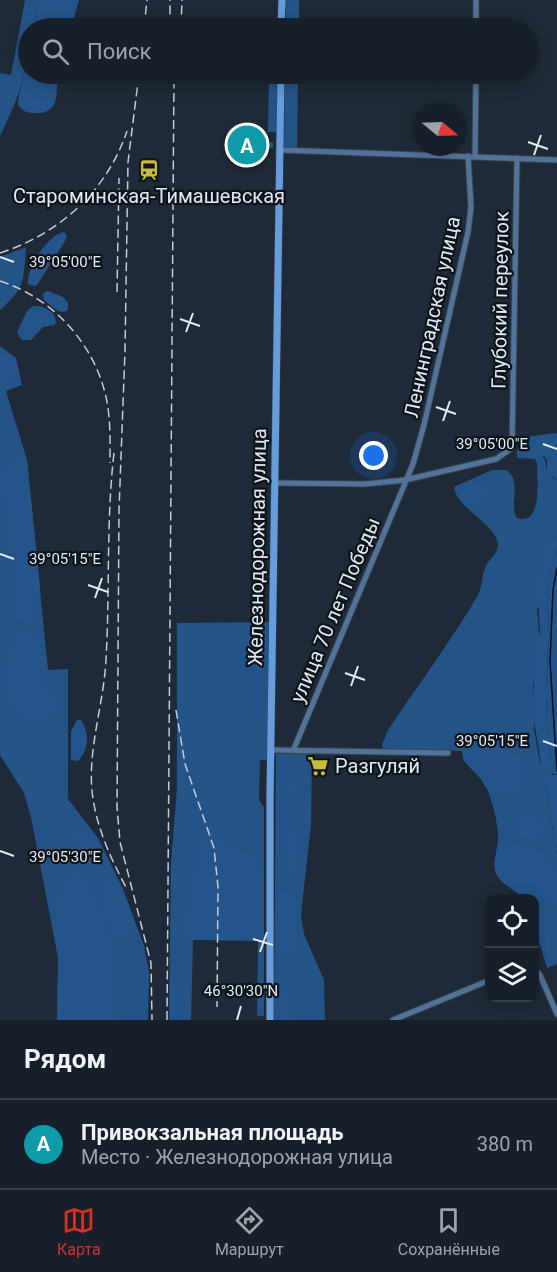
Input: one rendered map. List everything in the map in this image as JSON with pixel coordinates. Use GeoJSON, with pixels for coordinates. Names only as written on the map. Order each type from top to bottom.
{"type":"FeatureCollection","features":[{"type":"Feature","properties":{"kind":"main road"},"geometry":{"type":"LineString","coordinates":[[281,18],[282,0]]}},
{"type":"Feature","properties":{"kind":"main road","name":"Железнодорожная улица"},"geometry":{"type":"LineString","coordinates":[[270,1020],[271,750],[281,84]]}},
{"type":"Feature","properties":{"kind":"street"},"geometry":{"type":"LineString","coordinates":[[476,0],[476,18]]}},
{"type":"Feature","properties":{"kind":"street","name":"Ленинградская улица"},"geometry":{"type":"LineString","coordinates":[[405,480],[415,457],[424,425],[468,232],[475,84]]}},
{"type":"Feature","properties":{"kind":"street"},"geometry":{"type":"LineString","coordinates":[[280,150],[557,160]]}},
{"type":"Feature","properties":{"kind":"street","name":"Глубокий переулок"},"geometry":{"type":"LineString","coordinates":[[405,480],[496,459],[510,451],[513,442],[517,158]]}},
{"type":"Feature","properties":{"kind":"street"},"geometry":{"type":"LineString","coordinates":[[275,483],[365,484],[405,480]]}},
{"type":"Feature","properties":{"kind":"street","name":"улица 70 лет Победы"},"geometry":{"type":"LineString","coordinates":[[293,751],[405,480]]}},
{"type":"Feature","properties":{"kind":"street"},"geometry":{"type":"LineString","coordinates":[[271,750],[448,753]]}},
{"type":"Feature","properties":{"kind":"street"},"geometry":{"type":"LineString","coordinates":[[539,974],[557,1014]]}},
{"type":"Feature","properties":{"kind":"street"},"geometry":{"type":"LineString","coordinates":[[393,1020],[485,982]]}},
{"type":"Feature","properties":{"kind":"shaded area"},"geometry":{"type":"Polygon","coordinates":[[[25,0],[39,0],[36,18],[22,18],[25,0]]]}},
{"type":"Feature","properties":{"kind":"shaded area"},"geometry":{"type":"Polygon","coordinates":[[[39,0],[79,0],[74,18],[36,18],[39,0]]]}},
{"type":"Feature","properties":{"kind":"shaded area"},"geometry":{"type":"Polygon","coordinates":[[[286,0],[299,0],[299,18],[286,18],[286,0]]]}},
{"type":"Feature","properties":{"kind":"shaded area"},"geometry":{"type":"Polygon","coordinates":[[[18,38],[18,84],[22,84],[0,136],[0,73],[11,75],[18,38]]]}},
{"type":"Feature","properties":{"kind":"shaded area"},"geometry":{"type":"Polygon","coordinates":[[[22,84],[57,84],[53,107],[42,113],[26,112],[20,108],[19,96],[22,84]]]}},
{"type":"Feature","properties":{"kind":"shaded area"},"geometry":{"type":"Polygon","coordinates":[[[269,84],[277,84],[277,132],[268,132],[269,84]]]}},
{"type":"Feature","properties":{"kind":"shaded area"},"geometry":{"type":"Polygon","coordinates":[[[285,84],[298,84],[297,148],[284,148],[285,84]]]}},
{"type":"Feature","properties":{"kind":"shaded area"},"geometry":{"type":"Polygon","coordinates":[[[230,142],[273,142],[273,148],[230,148],[230,142]]]}},
{"type":"Feature","properties":{"kind":"shaded area"},"geometry":{"type":"Polygon","coordinates":[[[64,232],[67,236],[65,241],[37,285],[28,284],[34,261],[39,253],[51,239],[64,232]]]}},
{"type":"Feature","properties":{"kind":"shaded area"},"geometry":{"type":"Polygon","coordinates":[[[26,247],[22,283],[15,295],[0,310],[0,257],[26,247]]]}},
{"type":"Feature","properties":{"kind":"shaded area"},"geometry":{"type":"Polygon","coordinates":[[[48,291],[63,297],[68,303],[68,310],[58,311],[44,300],[43,293],[48,291]]]}},
{"type":"Feature","properties":{"kind":"shaded area"},"geometry":{"type":"Polygon","coordinates":[[[33,306],[42,307],[53,313],[55,325],[43,327],[31,340],[22,340],[17,332],[27,311],[33,306]]]}},
{"type":"Feature","properties":{"kind":"shaded area"},"geometry":{"type":"Polygon","coordinates":[[[0,346],[16,358],[22,385],[6,391],[27,460],[48,670],[68,669],[68,799],[98,838],[123,889],[144,946],[149,972],[148,1020],[57,1020],[58,958],[31,817],[24,793],[0,755],[0,346]]]}},
{"type":"Feature","properties":{"kind":"shaded area"},"geometry":{"type":"Polygon","coordinates":[[[0,353],[11,360],[14,372],[12,381],[0,387],[0,353]]]}},
{"type":"Feature","properties":{"kind":"shaded area"},"geometry":{"type":"Polygon","coordinates":[[[557,433],[557,480],[547,474],[545,457],[523,451],[521,447],[525,438],[557,433]]]}},
{"type":"Feature","properties":{"kind":"shaded area"},"geometry":{"type":"Polygon","coordinates":[[[522,442],[521,447],[542,456],[552,478],[557,480],[557,542],[537,611],[540,642],[533,686],[534,729],[540,763],[552,761],[547,741],[546,692],[549,634],[547,586],[557,547],[557,774],[552,774],[545,783],[557,855],[557,964],[547,968],[539,941],[539,894],[518,894],[498,877],[495,862],[498,835],[493,806],[484,783],[466,762],[462,751],[387,749],[382,745],[388,730],[478,595],[485,568],[498,547],[496,537],[491,530],[461,502],[454,487],[492,470],[506,470],[514,480],[514,506],[517,518],[525,519],[535,509],[537,500],[537,464],[535,459],[517,458],[517,450],[522,442]]]}},
{"type":"Feature","properties":{"kind":"shaded area"},"geometry":{"type":"Polygon","coordinates":[[[21,457],[27,460],[40,587],[33,603],[37,622],[29,625],[16,618],[13,613],[10,527],[0,479],[7,465],[21,457]]]}},
{"type":"Feature","properties":{"kind":"shaded area"},"geometry":{"type":"Polygon","coordinates":[[[479,483],[486,485],[488,490],[478,504],[469,503],[462,490],[466,486],[479,483]]]}},
{"type":"Feature","properties":{"kind":"shaded area"},"geometry":{"type":"Polygon","coordinates":[[[554,540],[557,542],[557,547],[547,586],[549,634],[546,692],[547,741],[552,761],[548,771],[542,769],[534,720],[534,674],[540,631],[537,584],[546,547],[554,540]]]}},
{"type":"Feature","properties":{"kind":"shaded area"},"geometry":{"type":"Polygon","coordinates":[[[269,622],[267,760],[260,760],[259,800],[264,807],[264,1016],[257,1016],[258,941],[193,940],[191,1020],[169,1020],[171,862],[177,788],[177,623],[269,622]]]}},
{"type":"Feature","properties":{"kind":"shaded area"},"geometry":{"type":"Polygon","coordinates":[[[28,631],[38,638],[40,677],[57,702],[56,710],[47,719],[33,720],[20,716],[11,705],[9,697],[7,667],[10,648],[16,638],[28,631]]]}},
{"type":"Feature","properties":{"kind":"shaded area"},"geometry":{"type":"Polygon","coordinates":[[[77,720],[81,720],[87,736],[86,747],[78,761],[71,760],[71,731],[77,720]]]}},
{"type":"Feature","properties":{"kind":"shaded area"},"geometry":{"type":"Polygon","coordinates":[[[481,740],[496,743],[523,758],[525,766],[522,781],[514,792],[500,795],[491,792],[477,773],[464,761],[463,753],[467,743],[481,740]]]}},
{"type":"Feature","properties":{"kind":"shaded area"},"geometry":{"type":"Polygon","coordinates":[[[276,754],[312,754],[311,824],[301,914],[304,934],[324,980],[325,1020],[274,1020],[276,754]]]}},
{"type":"Feature","properties":{"kind":"shaded area"},"geometry":{"type":"Polygon","coordinates":[[[548,774],[557,775],[557,855],[545,783],[545,777],[548,774]]]}},
{"type":"Feature","properties":{"kind":"shaded area"},"geometry":{"type":"Polygon","coordinates":[[[289,775],[293,778],[292,828],[298,851],[294,868],[287,872],[284,867],[286,782],[289,775]]]}},
{"type":"Feature","properties":{"kind":"shaded area"},"geometry":{"type":"Polygon","coordinates":[[[529,813],[538,817],[542,826],[538,835],[529,839],[520,835],[516,826],[520,817],[529,813]]]}},
{"type":"Feature","properties":{"kind":"shaded area"},"geometry":{"type":"Polygon","coordinates":[[[79,829],[89,833],[97,842],[101,853],[100,863],[91,862],[79,851],[73,836],[79,829]]]}},
{"type":"Feature","properties":{"kind":"shaded area"},"geometry":{"type":"Polygon","coordinates":[[[212,834],[229,847],[252,855],[259,865],[263,879],[264,937],[258,940],[192,940],[185,935],[185,924],[195,883],[196,857],[204,836],[212,834]]]}},
{"type":"Feature","properties":{"kind":"shaded area"},"geometry":{"type":"Polygon","coordinates":[[[511,844],[538,851],[548,858],[555,872],[557,901],[549,942],[540,942],[539,939],[539,894],[519,894],[497,875],[496,856],[511,844]]]}},
{"type":"Feature","properties":{"kind":"shaded area"},"geometry":{"type":"Polygon","coordinates":[[[75,874],[81,874],[87,878],[109,938],[115,1020],[57,1020],[59,925],[57,906],[62,884],[75,874]]]}},
{"type":"Feature","properties":{"kind":"shaded area"},"geometry":{"type":"Polygon","coordinates":[[[104,877],[116,885],[123,899],[128,931],[123,939],[113,938],[104,911],[100,885],[104,877]]]}},
{"type":"Feature","properties":{"kind":"shaded area"},"geometry":{"type":"Polygon","coordinates":[[[282,892],[291,893],[294,906],[296,924],[293,949],[290,954],[283,952],[278,931],[277,913],[282,892]]]}},
{"type":"Feature","properties":{"kind":"shaded area"},"geometry":{"type":"Polygon","coordinates":[[[286,985],[292,986],[290,1020],[283,1020],[283,988],[286,985]]]}},
{"type":"Feature","properties":{"kind":"waterway"},"geometry":{"type":"LineString","coordinates":[[557,568],[553,590],[550,661],[557,771]]}},
{"type":"Feature","properties":{"kind":"railway"},"geometry":{"type":"LineString","coordinates":[[145,18],[147,0]]}},
{"type":"Feature","properties":{"kind":"railway"},"geometry":{"type":"LineString","coordinates":[[170,0],[170,18]]}},
{"type":"Feature","properties":{"kind":"railway"},"geometry":{"type":"LineString","coordinates":[[181,18],[182,0]]}},
{"type":"Feature","properties":{"kind":"railway"},"geometry":{"type":"LineString","coordinates":[[138,84],[128,162],[125,351],[119,510],[117,807],[120,842],[151,963],[152,1020]]}},
{"type":"Feature","properties":{"kind":"railway"},"geometry":{"type":"LineString","coordinates":[[167,1020],[174,84]]}},
{"type":"Feature","properties":{"kind":"railway"},"geometry":{"type":"LineString","coordinates":[[0,253],[42,234],[61,222],[78,207],[107,173],[127,131]]}},
{"type":"Feature","properties":{"kind":"railway"},"geometry":{"type":"LineString","coordinates":[[117,292],[119,178]]}},
{"type":"Feature","properties":{"kind":"railway"},"geometry":{"type":"LineString","coordinates":[[0,281],[18,288],[51,309],[66,322],[89,353],[98,371],[108,407],[110,463]]}},
{"type":"Feature","properties":{"kind":"railway"},"geometry":{"type":"LineString","coordinates":[[114,453],[110,505],[105,676],[91,774],[94,804],[100,829],[127,889]]}},
{"type":"Feature","properties":{"kind":"railway"},"geometry":{"type":"LineString","coordinates":[[176,710],[185,764],[214,848],[218,887],[217,1007]]}},
{"type":"Feature","properties":{"kind":"place","name":"Привокзальная площадь"},"geometry":{"type":"Point","coordinates":[247,145]}},
{"type":"Feature","properties":{"kind":"place","name":"Староминская-Тимашевская"},"geometry":{"type":"Point","coordinates":[149,170]}},
{"type":"Feature","properties":{"kind":"place","name":"Разгуляй"},"geometry":{"type":"Point","coordinates":[318,766]}}]}
